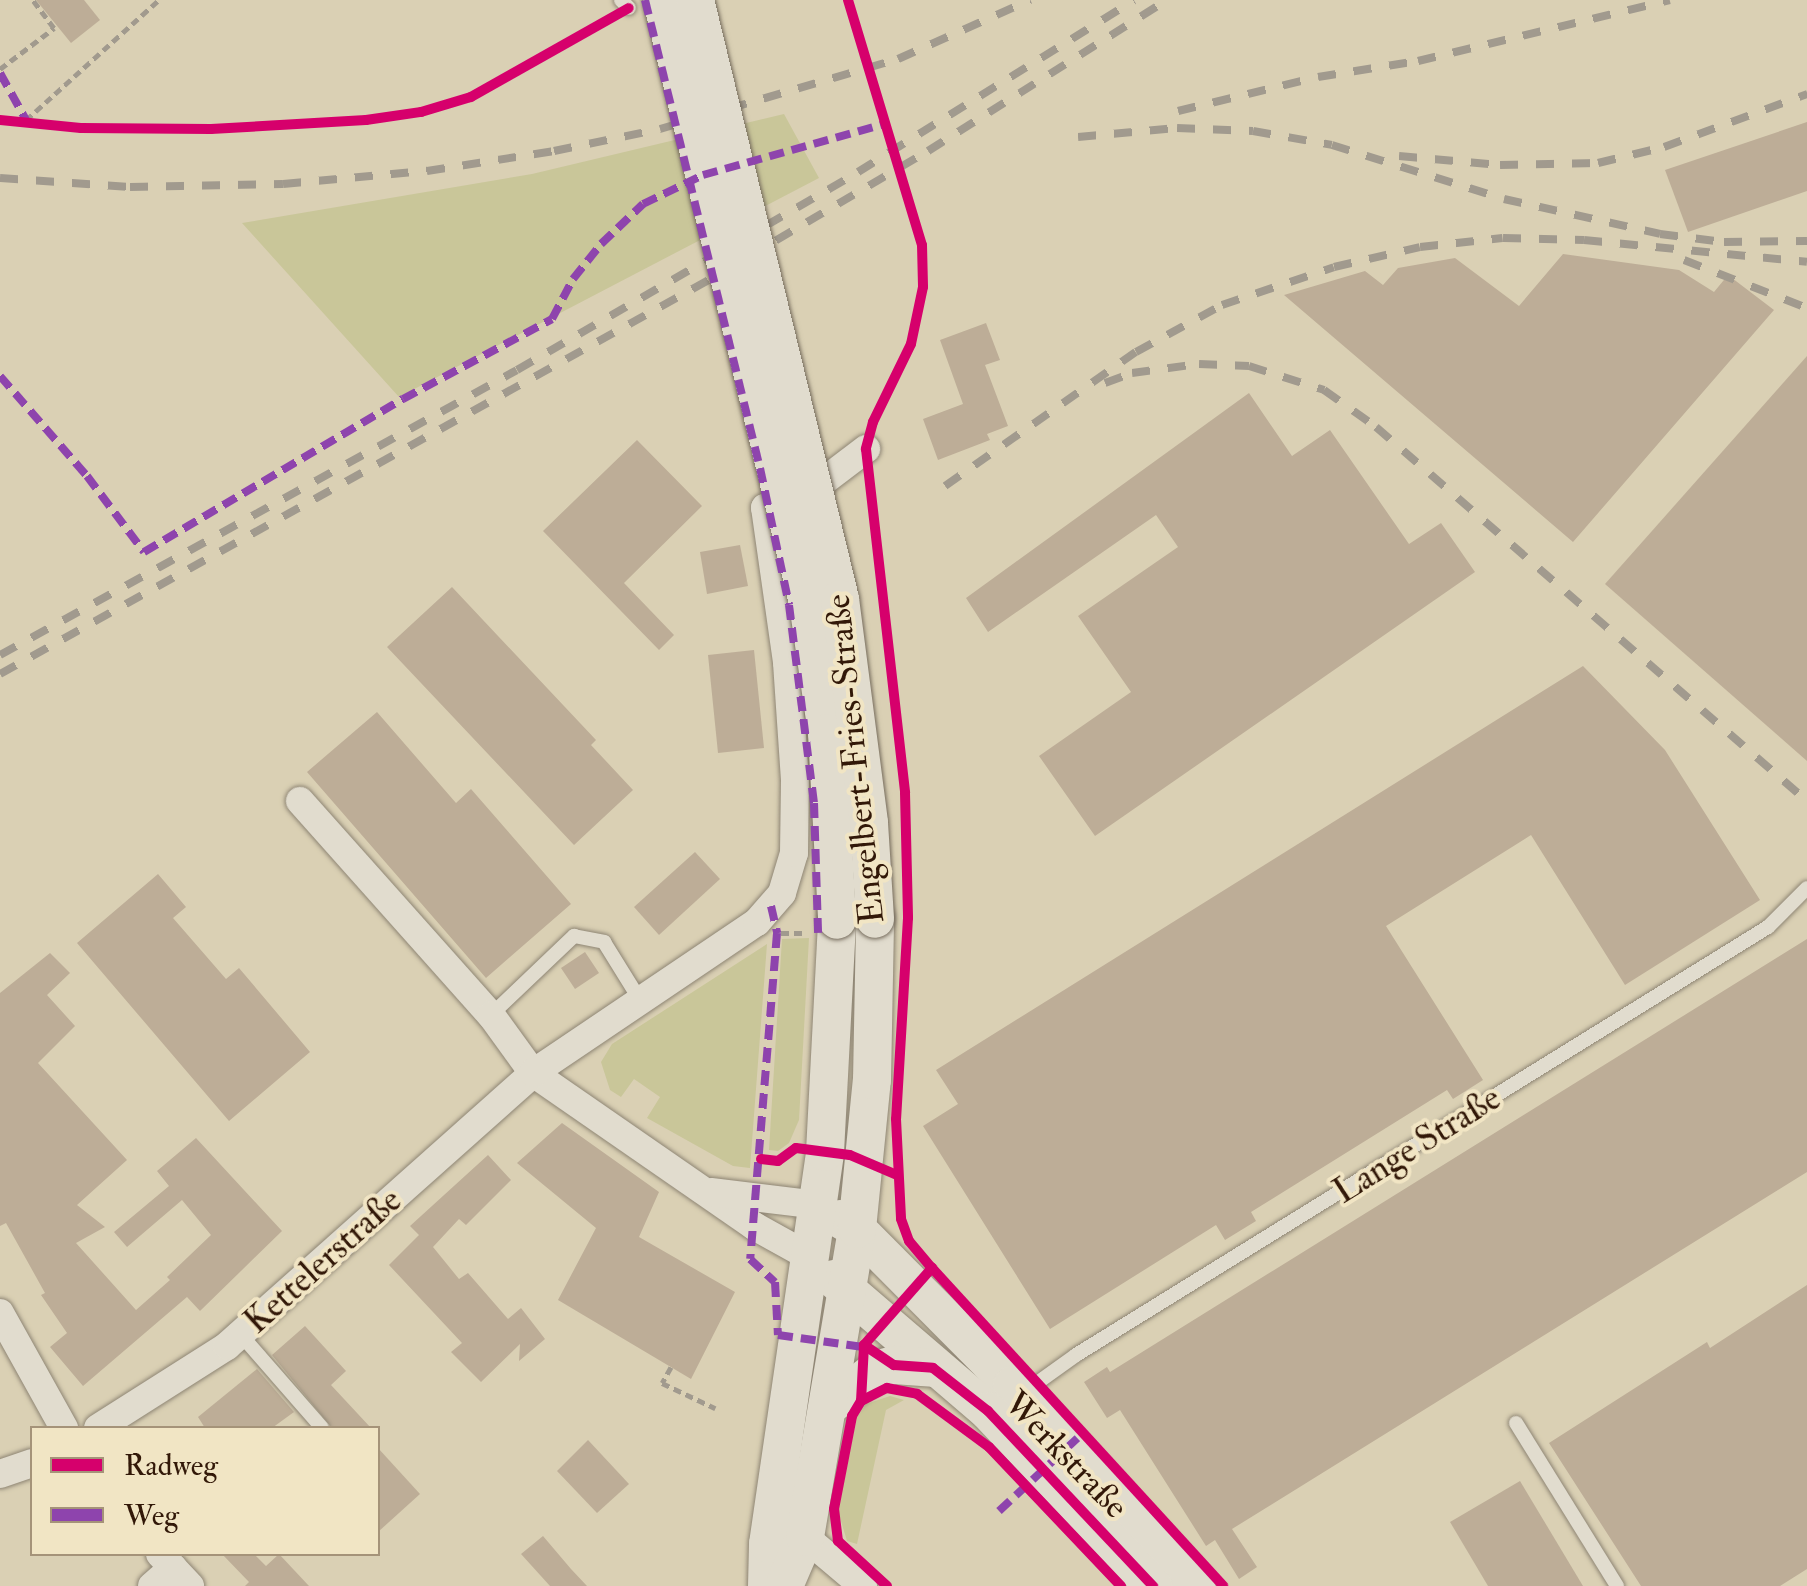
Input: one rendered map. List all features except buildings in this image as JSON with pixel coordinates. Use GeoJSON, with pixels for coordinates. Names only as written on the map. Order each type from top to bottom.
{"type":"FeatureCollection","features":[{"type":"Feature","properties":{"kind":"main road","name":"Engelbert-Fries-Straße"},"geometry":{"type":"LineString","coordinates":[[695,0],[840,599],[870,823],[875,919],[872,1080],[857,1230],[805,1537],[784,1586]]}},
{"type":"Feature","properties":{"kind":"main road","name":"Engelbert-Fries-Straße"},"geometry":{"type":"LineString","coordinates":[[637,3],[808,604],[828,752],[832,1068],[819,1205],[768,1544],[767,1586]]}},
{"type":"Feature","properties":{"kind":"main road","name":"Werkstraße"},"geometry":{"type":"LineString","coordinates":[[819,1205],[857,1230],[1021,1395],[1197,1586]]}},
{"type":"Feature","properties":{"kind":"main road","name":"Werkstraße"},"geometry":{"type":"LineString","coordinates":[[810,1257],[933,1368],[988,1411],[1046,1467],[1153,1586]]}},
{"type":"Feature","properties":{"kind":"main road"},"geometry":{"type":"LineString","coordinates":[[828,1407],[876,1370],[894,1365],[933,1368]]}},
{"type":"Feature","properties":{"kind":"street","name":"Kettelerstraße"},"geometry":{"type":"LineString","coordinates":[[101,1426],[241,1334],[533,1073],[757,922],[782,893],[790,875],[795,780],[787,662],[764,508],[816,487],[866,449]]}},
{"type":"Feature","properties":{"kind":"street"},"geometry":{"type":"LineString","coordinates":[[300,801],[491,1016],[533,1073],[711,1192],[754,1226],[810,1257]]}},
{"type":"Feature","properties":{"kind":"street"},"geometry":{"type":"LineString","coordinates":[[711,1192],[819,1205]]}},
{"type":"Feature","properties":{"kind":"street"},"geometry":{"type":"LineString","coordinates":[[0,1313],[63,1426]]}},
{"type":"Feature","properties":{"kind":"street"},"geometry":{"type":"LineString","coordinates":[[0,1474],[30,1464]]}},
{"type":"Feature","properties":{"kind":"street"},"geometry":{"type":"LineString","coordinates":[[805,1537],[863,1586]]}},
{"type":"Feature","properties":{"kind":"lane","name":"Lange Straße"},"geometry":{"type":"LineString","coordinates":[[1021,1395],[1093,1345],[1768,927],[1807,888]]}},
{"type":"Feature","properties":{"kind":"lane"},"geometry":{"type":"LineString","coordinates":[[491,1016],[574,936],[604,942],[640,1000]]}},
{"type":"Feature","properties":{"kind":"lane"},"geometry":{"type":"LineString","coordinates":[[241,1334],[320,1426]]}},
{"type":"Feature","properties":{"kind":"lane"},"geometry":{"type":"LineString","coordinates":[[1516,1423],[1616,1586]]}},
{"type":"Feature","properties":{"kind":"path"},"geometry":{"type":"LineString","coordinates":[[0,69],[54,28],[32,0]]}},
{"type":"Feature","properties":{"kind":"path"},"geometry":{"type":"LineString","coordinates":[[26,120],[159,0]]}},
{"type":"Feature","properties":{"kind":"path"},"geometry":{"type":"LineString","coordinates":[[777,932],[828,926]]}},
{"type":"Feature","properties":{"kind":"path"},"geometry":{"type":"LineString","coordinates":[[671,1367],[662,1383],[715,1408]]}},
{"type":"Feature","properties":{"kind":"shaded area"},"geometry":{"type":"Polygon","coordinates":[[[784,114],[819,178],[399,397],[242,223],[532,174],[784,114]]]}},
{"type":"Feature","properties":{"kind":"shaded area"},"geometry":{"type":"Polygon","coordinates":[[[809,938],[799,1120],[789,1143],[778,1151],[769,1150],[782,939],[809,938]]]}},
{"type":"Feature","properties":{"kind":"shaded area"},"geometry":{"type":"Polygon","coordinates":[[[767,944],[750,1168],[733,1166],[647,1118],[660,1097],[634,1079],[621,1097],[610,1090],[601,1062],[612,1044],[767,944]]]}},
{"type":"Feature","properties":{"kind":"shaded area"},"geometry":{"type":"Polygon","coordinates":[[[890,1396],[904,1400],[886,1410],[857,1544],[847,1541],[838,1511],[857,1417],[866,1404],[890,1396]]]}},
{"type":"Feature","properties":{"kind":"railway"},"geometry":{"type":"LineString","coordinates":[[0,178],[130,187],[283,184],[427,171],[554,151],[660,129],[898,59],[1030,0]]}},
{"type":"Feature","properties":{"kind":"railway"},"geometry":{"type":"LineString","coordinates":[[0,655],[517,370],[858,172],[1134,0]]}},
{"type":"Feature","properties":{"kind":"railway"},"geometry":{"type":"LineString","coordinates":[[0,674],[714,277],[928,151],[1167,0]]}},
{"type":"Feature","properties":{"kind":"railway"},"geometry":{"type":"LineString","coordinates":[[1178,111],[1318,77],[1418,61],[1670,0]]}},
{"type":"Feature","properties":{"kind":"railway"},"geometry":{"type":"LineString","coordinates":[[1399,156],[1500,165],[1598,163],[1664,147],[1807,94]]}},
{"type":"Feature","properties":{"kind":"railway"},"geometry":{"type":"LineString","coordinates":[[1078,137],[1177,128],[1253,131],[1332,145],[1504,199],[1660,234],[1724,242],[1807,241]]}},
{"type":"Feature","properties":{"kind":"railway"},"geometry":{"type":"LineString","coordinates":[[945,486],[1136,352],[1222,305],[1334,267],[1420,247],[1503,238],[1584,240],[1807,262]]}},
{"type":"Feature","properties":{"kind":"railway"},"geometry":{"type":"LineString","coordinates":[[1684,260],[1807,308]]}},
{"type":"Feature","properties":{"kind":"railway"},"geometry":{"type":"LineString","coordinates":[[1105,383],[1132,373],[1199,364],[1249,366],[1324,390],[1376,427],[1807,801]]}},
{"type":"Feature","properties":{"kind":"marked path"},"geometry":{"type":"LineString","coordinates":[[645,0],[760,468],[789,605],[814,803],[818,933]]}},
{"type":"Feature","properties":{"kind":"marked path"},"geometry":{"type":"LineString","coordinates":[[0,73],[26,120]]}},
{"type":"Feature","properties":{"kind":"marked path"},"geometry":{"type":"LineString","coordinates":[[0,376],[87,476],[144,552],[403,399],[552,319],[573,279],[601,244],[643,204],[703,175],[884,124]]}},
{"type":"Feature","properties":{"kind":"marked path"},"geometry":{"type":"LineString","coordinates":[[771,906],[777,933],[750,1259],[775,1282],[778,1335],[870,1348]]}},
{"type":"Feature","properties":{"kind":"marked path"},"geometry":{"type":"LineString","coordinates":[[999,1511],[1085,1431]]}},
{"type":"Feature","properties":{"kind":"cycle path"},"geometry":{"type":"LineString","coordinates":[[848,0],[922,245],[923,287],[911,344],[873,422],[866,449],[905,793],[908,918],[896,1119],[901,1219],[909,1241],[932,1268],[1223,1586]]}},
{"type":"Feature","properties":{"kind":"cycle path"},"geometry":{"type":"LineString","coordinates":[[0,120],[81,128],[211,129],[366,120],[421,112],[471,97],[629,8]]}},
{"type":"Feature","properties":{"kind":"cycle path"},"geometry":{"type":"LineString","coordinates":[[761,1159],[778,1161],[796,1148],[850,1155],[897,1175]]}},
{"type":"Feature","properties":{"kind":"cycle path"},"geometry":{"type":"LineString","coordinates":[[887,1586],[838,1541],[834,1509],[852,1416],[861,1401],[864,1345],[932,1268]]}},
{"type":"Feature","properties":{"kind":"cycle path"},"geometry":{"type":"LineString","coordinates":[[864,1345],[894,1365],[933,1368],[988,1411],[1153,1586]]}},
{"type":"Feature","properties":{"kind":"cycle path"},"geometry":{"type":"LineString","coordinates":[[861,1401],[887,1388],[917,1394],[989,1447],[1121,1586]]}}]}
